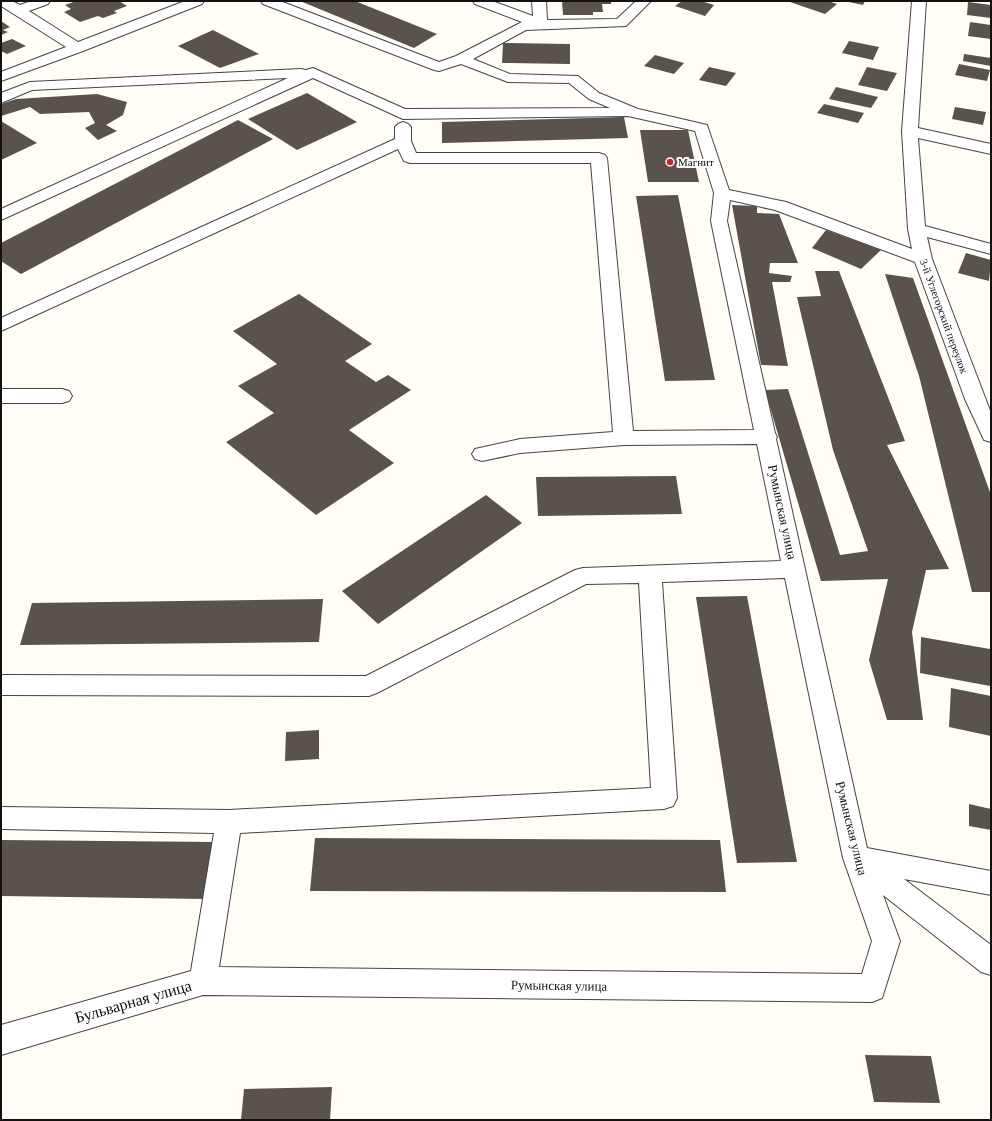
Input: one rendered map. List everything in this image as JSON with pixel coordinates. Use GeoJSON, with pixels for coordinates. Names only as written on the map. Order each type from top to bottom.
{"type":"FeatureCollection","features":[{"type":"Feature","properties":{"kind":"street"},"geometry":{"type":"LineString","coordinates":[[3,1],[78,48]]}},
{"type":"Feature","properties":{"kind":"street"},"geometry":{"type":"LineString","coordinates":[[18,11],[43,1]]}},
{"type":"Feature","properties":{"kind":"street"},"geometry":{"type":"LineString","coordinates":[[1,77],[197,1]]}},
{"type":"Feature","properties":{"kind":"street"},"geometry":{"type":"LineString","coordinates":[[268,1],[439,67],[461,59],[523,26],[540,24],[621,23],[644,1]]}},
{"type":"Feature","properties":{"kind":"street"},"geometry":{"type":"LineString","coordinates":[[480,1],[540,24]]}},
{"type":"Feature","properties":{"kind":"street"},"geometry":{"type":"LineString","coordinates":[[539,1],[540,24]]}},
{"type":"Feature","properties":{"kind":"street","name":"3-й Углегорский переулок"},"geometry":{"type":"LineString","coordinates":[[919,1],[910,131],[917,229],[923,259],[975,399],[991,435]]}},
{"type":"Feature","properties":{"kind":"street"},"geometry":{"type":"LineString","coordinates":[[461,59],[508,78],[573,79],[594,96],[632,113]]}},
{"type":"Feature","properties":{"kind":"street"},"geometry":{"type":"LineString","coordinates":[[1,98],[30,86],[313,72],[403,114],[632,113]]}},
{"type":"Feature","properties":{"kind":"street"},"geometry":{"type":"LineString","coordinates":[[1,215],[313,72]]}},
{"type":"Feature","properties":{"kind":"street","name":"Румынская улица"},"geometry":{"type":"LineString","coordinates":[[203,981],[872,988],[886,942],[856,858],[720,221],[722,193],[702,128],[632,113]]}},
{"type":"Feature","properties":{"kind":"street"},"geometry":{"type":"LineString","coordinates":[[403,114],[403,141],[410,158],[599,158],[624,438]]}},
{"type":"Feature","properties":{"kind":"street"},"geometry":{"type":"LineString","coordinates":[[910,131],[991,149]]}},
{"type":"Feature","properties":{"kind":"street"},"geometry":{"type":"LineString","coordinates":[[1,325],[403,141]]}},
{"type":"Feature","properties":{"kind":"street"},"geometry":{"type":"LineString","coordinates":[[722,193],[780,206],[923,259]]}},
{"type":"Feature","properties":{"kind":"street"},"geometry":{"type":"LineString","coordinates":[[917,229],[991,249]]}},
{"type":"Feature","properties":{"kind":"street"},"geometry":{"type":"LineString","coordinates":[[1,396],[62,396]]}},
{"type":"Feature","properties":{"kind":"street"},"geometry":{"type":"LineString","coordinates":[[482,454],[520,446],[624,438],[767,438]]}},
{"type":"Feature","properties":{"kind":"street"},"geometry":{"type":"LineString","coordinates":[[1,685],[369,686],[583,576],[795,569]]}},
{"type":"Feature","properties":{"kind":"street"},"geometry":{"type":"LineString","coordinates":[[1,818],[229,822],[664,798],[650,574]]}},
{"type":"Feature","properties":{"kind":"street","name":"Бульварная улица"},"geometry":{"type":"LineString","coordinates":[[1,1040],[203,981],[229,822]]}},
{"type":"Feature","properties":{"kind":"street"},"geometry":{"type":"LineString","coordinates":[[856,858],[991,883]]}},
{"type":"Feature","properties":{"kind":"street"},"geometry":{"type":"LineString","coordinates":[[856,858],[991,962]]}},
{"type":"Feature","properties":{"kind":"building"},"geometry":{"type":"Polygon","coordinates":[[[76,1],[119,1],[127,6],[114,11],[117,13],[103,18],[98,16],[80,22],[64,12],[71,9],[65,5],[76,1]]]}},
{"type":"Feature","properties":{"kind":"building"},"geometry":{"type":"Polygon","coordinates":[[[300,1],[355,1],[437,34],[414,48],[300,1]]]}},
{"type":"Feature","properties":{"kind":"building"},"geometry":{"type":"Polygon","coordinates":[[[562,1],[611,1],[611,4],[602,4],[603,12],[593,12],[593,15],[563,15],[562,1]]]}},
{"type":"Feature","properties":{"kind":"building"},"geometry":{"type":"Polygon","coordinates":[[[682,1],[701,1],[714,5],[705,16],[675,6],[682,1]]]}},
{"type":"Feature","properties":{"kind":"building"},"geometry":{"type":"Polygon","coordinates":[[[828,1],[837,4],[825,14],[790,2],[828,1]]]}},
{"type":"Feature","properties":{"kind":"building"},"geometry":{"type":"Polygon","coordinates":[[[844,1],[865,1],[863,5],[844,1]]]}},
{"type":"Feature","properties":{"kind":"building"},"geometry":{"type":"Polygon","coordinates":[[[968,2],[991,5],[991,18],[967,15],[968,2]]]}},
{"type":"Feature","properties":{"kind":"building"},"geometry":{"type":"Polygon","coordinates":[[[1,21],[10,27],[3,30],[8,32],[1,35],[1,21]]]}},
{"type":"Feature","properties":{"kind":"building"},"geometry":{"type":"Polygon","coordinates":[[[970,22],[991,25],[991,39],[968,36],[970,22]]]}},
{"type":"Feature","properties":{"kind":"building"},"geometry":{"type":"Polygon","coordinates":[[[213,30],[259,54],[220,68],[178,46],[213,30]]]}},
{"type":"Feature","properties":{"kind":"building"},"geometry":{"type":"Polygon","coordinates":[[[12,39],[26,46],[7,54],[1,51],[1,43],[12,39]]]}},
{"type":"Feature","properties":{"kind":"building"},"geometry":{"type":"Polygon","coordinates":[[[849,41],[879,47],[873,60],[842,53],[849,41]]]}},
{"type":"Feature","properties":{"kind":"building"},"geometry":{"type":"Polygon","coordinates":[[[503,43],[570,44],[570,64],[502,63],[503,43]]]}},
{"type":"Feature","properties":{"kind":"building"},"geometry":{"type":"Polygon","coordinates":[[[964,54],[991,58],[991,66],[963,61],[964,54]]]}},
{"type":"Feature","properties":{"kind":"building"},"geometry":{"type":"Polygon","coordinates":[[[655,55],[684,63],[674,74],[644,66],[655,55]]]}},
{"type":"Feature","properties":{"kind":"building"},"geometry":{"type":"Polygon","coordinates":[[[959,64],[990,70],[987,81],[955,75],[959,64]]]}},
{"type":"Feature","properties":{"kind":"building"},"geometry":{"type":"Polygon","coordinates":[[[709,67],[736,73],[726,86],[699,80],[709,67]]]}},
{"type":"Feature","properties":{"kind":"building"},"geometry":{"type":"Polygon","coordinates":[[[867,67],[897,73],[887,91],[858,85],[867,67]]]}},
{"type":"Feature","properties":{"kind":"building"},"geometry":{"type":"Polygon","coordinates":[[[836,87],[878,97],[871,108],[829,99],[836,87]]]}},
{"type":"Feature","properties":{"kind":"building"},"geometry":{"type":"Polygon","coordinates":[[[307,93],[357,122],[297,150],[248,119],[307,93]]]}},
{"type":"Feature","properties":{"kind":"building"},"geometry":{"type":"Polygon","coordinates":[[[97,94],[127,102],[123,115],[106,125],[117,131],[98,140],[85,128],[95,123],[89,112],[40,114],[30,107],[1,116],[1,104],[16,99],[97,94]]]}},
{"type":"Feature","properties":{"kind":"building"},"geometry":{"type":"Polygon","coordinates":[[[824,104],[864,113],[858,123],[817,113],[824,104]]]}},
{"type":"Feature","properties":{"kind":"building"},"geometry":{"type":"Polygon","coordinates":[[[955,107],[986,112],[983,125],[952,119],[955,107]]]}},
{"type":"Feature","properties":{"kind":"building"},"geometry":{"type":"Polygon","coordinates":[[[624,117],[628,138],[442,143],[442,122],[624,117]]]}},
{"type":"Feature","properties":{"kind":"building"},"geometry":{"type":"Polygon","coordinates":[[[238,120],[273,139],[21,274],[1,261],[1,243],[238,120]]]}},
{"type":"Feature","properties":{"kind":"building"},"geometry":{"type":"Polygon","coordinates":[[[1,121],[37,143],[1,160],[1,121]]]}},
{"type":"Feature","properties":{"kind":"building"},"geometry":{"type":"Polygon","coordinates":[[[640,130],[688,130],[699,182],[648,182],[640,130]]]}},
{"type":"Feature","properties":{"kind":"building"},"geometry":{"type":"Polygon","coordinates":[[[678,195],[715,380],[665,381],[636,196],[678,195]]]}},
{"type":"Feature","properties":{"kind":"building"},"geometry":{"type":"Polygon","coordinates":[[[732,205],[757,206],[757,213],[779,214],[798,263],[770,263],[769,273],[792,276],[790,282],[772,282],[788,366],[761,365],[732,205]]]}},
{"type":"Feature","properties":{"kind":"building"},"geometry":{"type":"Polygon","coordinates":[[[826,230],[881,250],[861,269],[812,248],[826,230]]]}},
{"type":"Feature","properties":{"kind":"building"},"geometry":{"type":"Polygon","coordinates":[[[966,253],[991,260],[989,281],[958,273],[966,253]]]}},
{"type":"Feature","properties":{"kind":"building"},"geometry":{"type":"Polygon","coordinates":[[[815,271],[839,271],[905,441],[887,445],[949,569],[926,570],[912,632],[923,720],[887,720],[869,660],[888,579],[821,581],[765,390],[788,389],[840,555],[868,551],[833,450],[797,297],[821,296],[815,271]]]}},
{"type":"Feature","properties":{"kind":"building"},"geometry":{"type":"Polygon","coordinates":[[[885,274],[913,278],[991,495],[991,592],[972,592],[919,376],[885,274]]]}},
{"type":"Feature","properties":{"kind":"building"},"geometry":{"type":"Polygon","coordinates":[[[299,294],[372,344],[345,361],[376,382],[388,375],[411,390],[349,430],[394,463],[316,515],[226,442],[274,413],[238,386],[277,364],[233,331],[299,294]]]}},
{"type":"Feature","properties":{"kind":"building"},"geometry":{"type":"Polygon","coordinates":[[[676,476],[682,514],[538,516],[536,477],[676,476]]]}},
{"type":"Feature","properties":{"kind":"building"},"geometry":{"type":"Polygon","coordinates":[[[486,495],[522,523],[378,624],[342,591],[486,495]]]}},
{"type":"Feature","properties":{"kind":"building"},"geometry":{"type":"Polygon","coordinates":[[[747,596],[797,862],[737,863],[696,597],[747,596]]]}},
{"type":"Feature","properties":{"kind":"building"},"geometry":{"type":"Polygon","coordinates":[[[323,599],[319,642],[20,645],[32,603],[323,599]]]}},
{"type":"Feature","properties":{"kind":"building"},"geometry":{"type":"Polygon","coordinates":[[[921,637],[990,649],[990,686],[920,673],[921,637]]]}},
{"type":"Feature","properties":{"kind":"building"},"geometry":{"type":"Polygon","coordinates":[[[951,688],[991,696],[991,736],[949,727],[951,688]]]}},
{"type":"Feature","properties":{"kind":"building"},"geometry":{"type":"Polygon","coordinates":[[[319,730],[319,759],[285,761],[286,732],[319,730]]]}},
{"type":"Feature","properties":{"kind":"building"},"geometry":{"type":"Polygon","coordinates":[[[969,804],[991,809],[991,830],[969,826],[969,804]]]}},
{"type":"Feature","properties":{"kind":"building"},"geometry":{"type":"Polygon","coordinates":[[[315,838],[720,840],[726,892],[310,891],[315,838]]]}},
{"type":"Feature","properties":{"kind":"building"},"geometry":{"type":"Polygon","coordinates":[[[1,840],[214,842],[205,899],[1,896],[1,840]]]}},
{"type":"Feature","properties":{"kind":"building"},"geometry":{"type":"Polygon","coordinates":[[[865,1055],[931,1056],[940,1103],[874,1102],[865,1055]]]}},
{"type":"Feature","properties":{"kind":"building"},"geometry":{"type":"Polygon","coordinates":[[[332,1087],[330,1120],[241,1120],[244,1089],[332,1087]]]}},
{"type":"Feature","properties":{"kind":"place","name":"Магнит"},"geometry":{"type":"Point","coordinates":[670,162]}}]}
